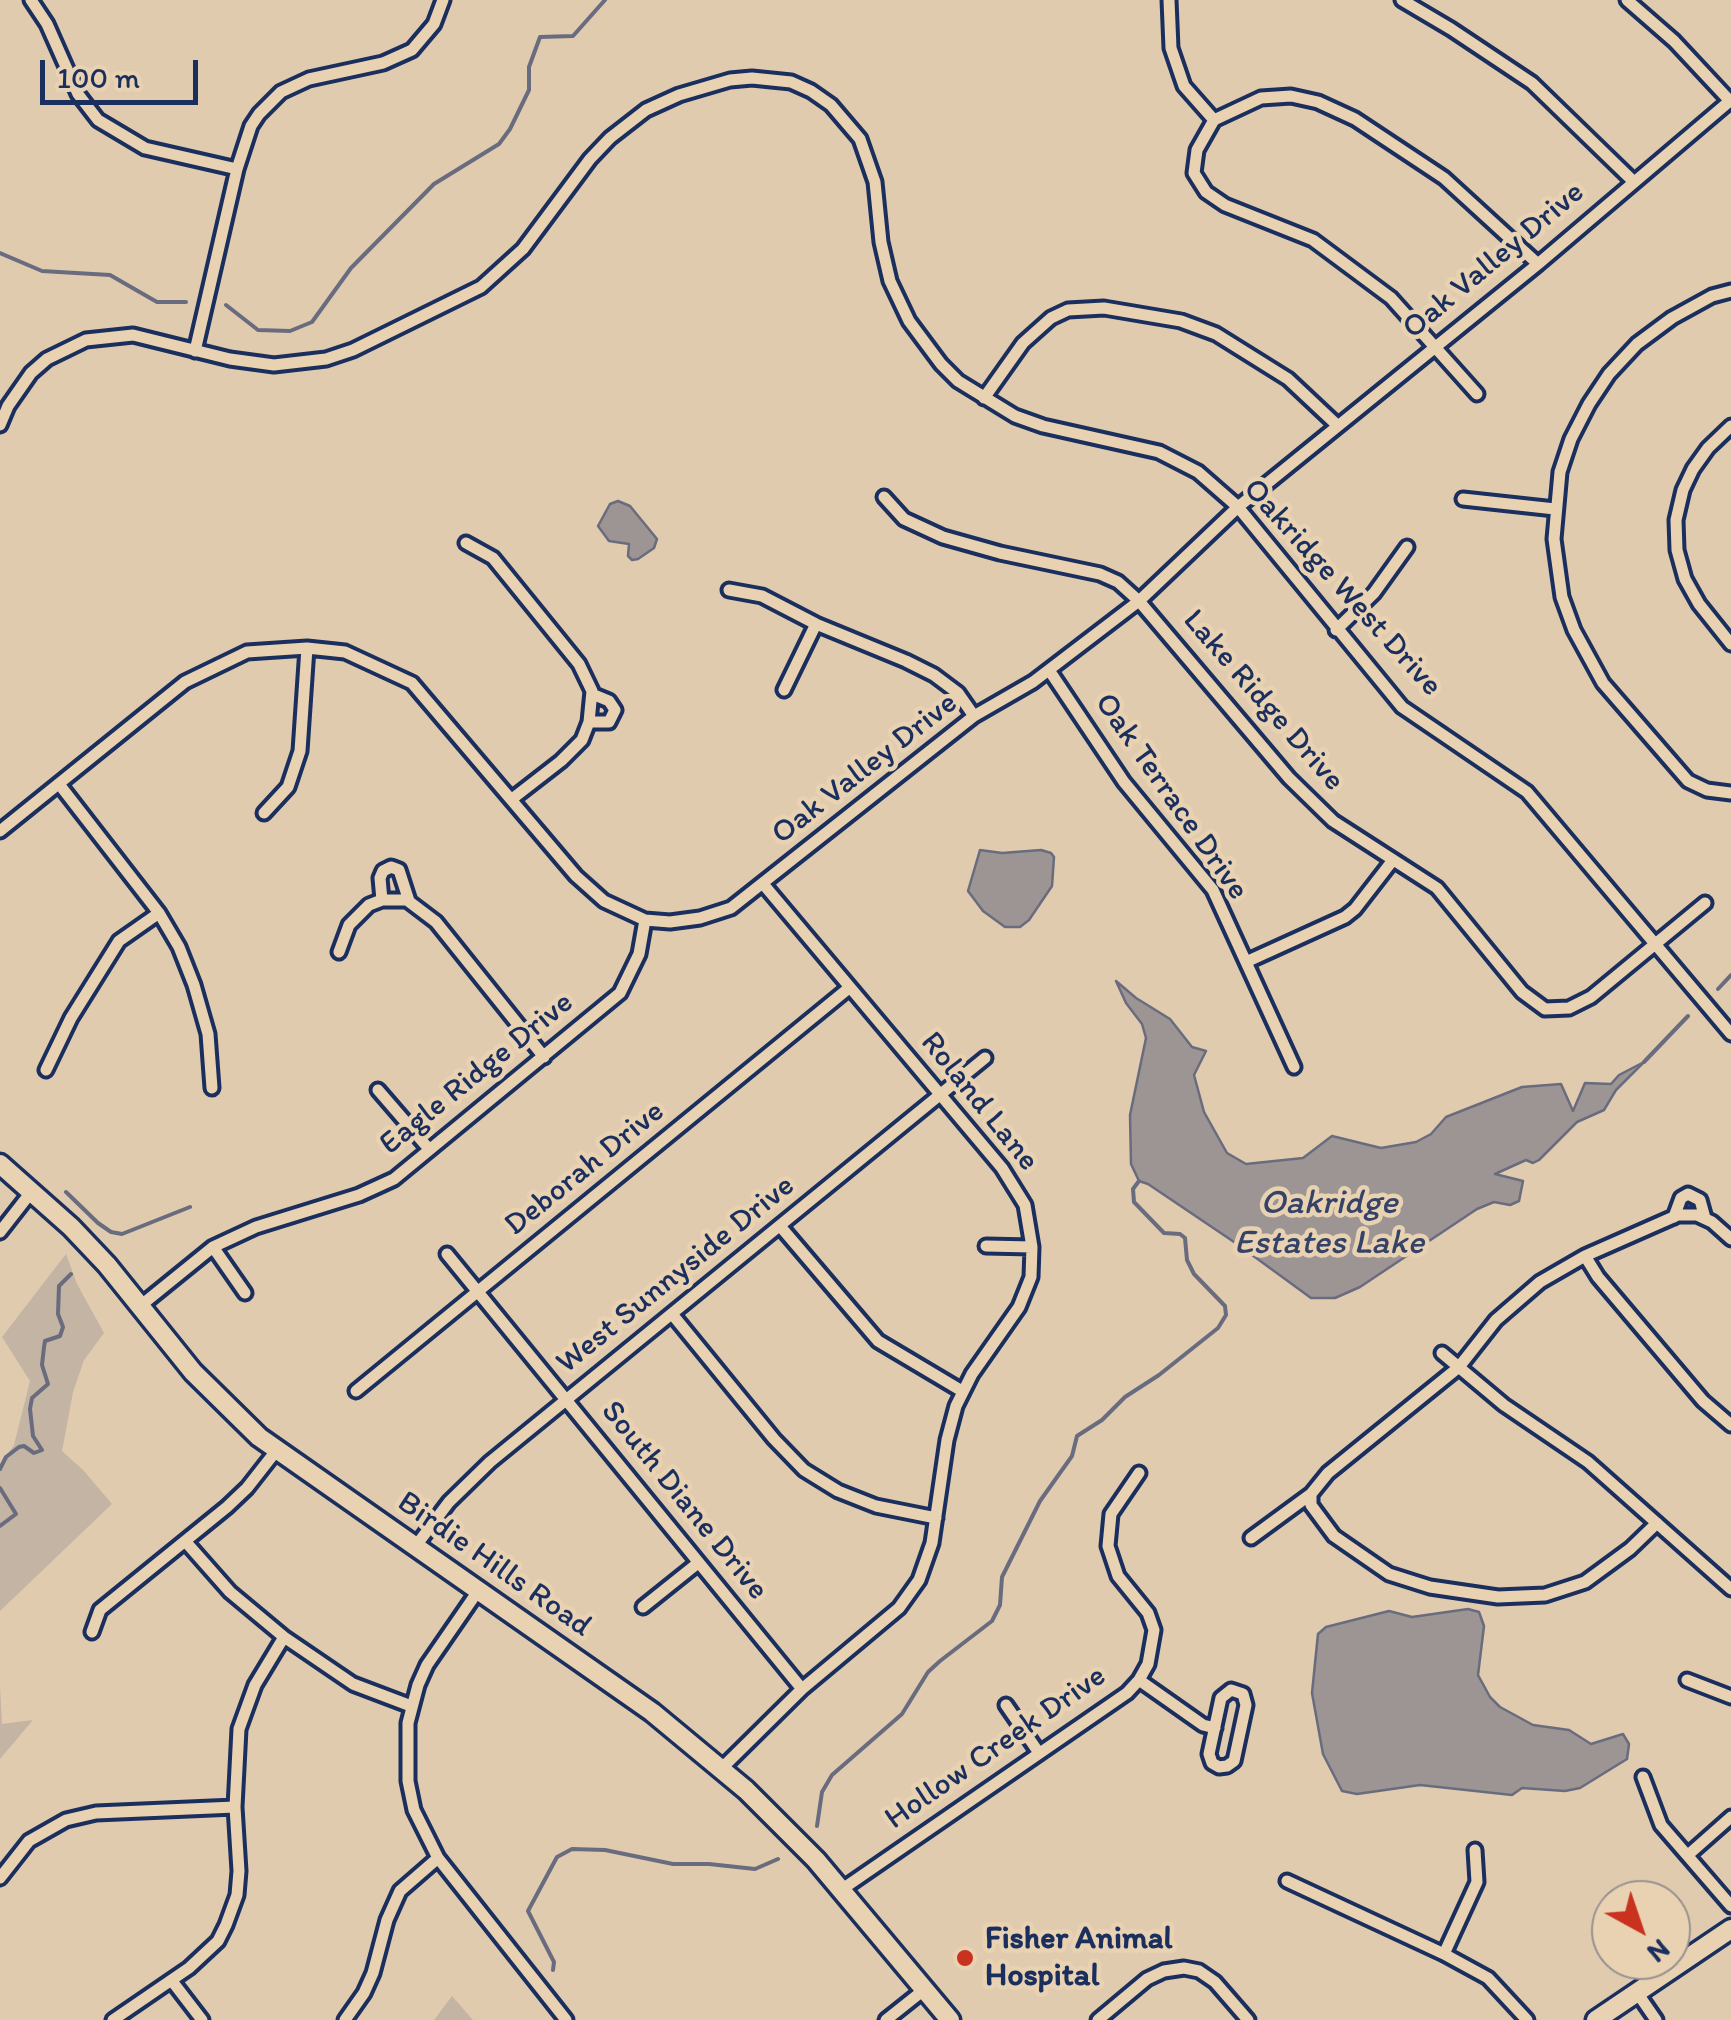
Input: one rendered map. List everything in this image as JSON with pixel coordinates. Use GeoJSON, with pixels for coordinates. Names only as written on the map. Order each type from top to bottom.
{"type":"FeatureCollection","features":[{"type":"Feature","properties":{"kind":"main road","name":"Birdie Hills Road"},"geometry":{"type":"LineString","coordinates":[[0,1164],[107,1265],[210,1391],[276,1451],[652,1712],[722,1768],[792,1835],[950,2020]]}},
{"type":"Feature","properties":{"kind":"main road"},"geometry":{"type":"LineString","coordinates":[[1596,2020],[1731,1929]]}},
{"type":"Feature","properties":{"kind":"street"},"geometry":{"type":"LineString","coordinates":[[31,0],[47,24],[78,94],[98,120],[145,148],[237,169]]}},
{"type":"Feature","properties":{"kind":"street"},"geometry":{"type":"LineString","coordinates":[[195,351],[237,169],[251,126],[281,92],[309,79],[383,62],[412,50],[434,24],[443,0]]}},
{"type":"Feature","properties":{"kind":"street"},"geometry":{"type":"LineString","coordinates":[[1169,0],[1170,48],[1184,86],[1214,120]]}},
{"type":"Feature","properties":{"kind":"street"},"geometry":{"type":"LineString","coordinates":[[1402,0],[1532,83],[1633,181]]}},
{"type":"Feature","properties":{"kind":"street"},"geometry":{"type":"LineString","coordinates":[[1627,0],[1674,41],[1730,100]]}},
{"type":"Feature","properties":{"kind":"street","name":"Oakridge West Drive"},"geometry":{"type":"LineString","coordinates":[[0,425],[8,406],[32,373],[48,359],[76,344],[110,335],[133,335],[254,363],[297,364],[353,350],[460,300],[500,271],[590,159],[627,123],[672,98],[704,86],[752,78],[771,79],[811,91],[846,120],[860,139],[875,182],[890,281],[899,302],[941,364],[958,381],[1015,416],[1159,452],[1198,472],[1238,507],[1402,707],[1527,792],[1731,1034]]}},
{"type":"Feature","properties":{"kind":"street"},"geometry":{"type":"LineString","coordinates":[[1478,394],[1392,298],[1313,240],[1225,205],[1206,192],[1194,173],[1197,150],[1214,120],[1241,104],[1291,96],[1355,118],[1444,178],[1538,264]]}},
{"type":"Feature","properties":{"kind":"street","name":"Oak Valley Drive"},"geometry":{"type":"LineString","coordinates":[[0,831],[184,682],[247,652],[307,648],[345,652],[412,682],[576,876],[604,901],[644,920],[670,922],[731,908],[974,716],[1049,670],[1139,601],[1238,507],[1538,264],[1730,100]]}},
{"type":"Feature","properties":{"kind":"street"},"geometry":{"type":"LineString","coordinates":[[1731,292],[1712,296],[1672,318],[1636,344],[1609,374],[1570,439],[1560,472],[1554,539],[1562,597],[1574,630],[1604,682],[1678,772],[1698,787],[1731,793]]}},
{"type":"Feature","properties":{"kind":"street"},"geometry":{"type":"LineString","coordinates":[[984,398],[1023,342],[1051,318],[1068,310],[1104,308],[1180,320],[1216,334],[1288,379],[1337,425]]}},
{"type":"Feature","properties":{"kind":"street"},"geometry":{"type":"LineString","coordinates":[[1731,426],[1693,469],[1676,520],[1677,550],[1685,579],[1699,604],[1731,644]]}},
{"type":"Feature","properties":{"kind":"street","name":"Lake Ridge Drive"},"geometry":{"type":"LineString","coordinates":[[884,497],[904,519],[943,537],[1100,574],[1118,582],[1139,601],[1289,778],[1334,821],[1437,888],[1522,992],[1546,1009],[1580,1004],[1705,903]]}},
{"type":"Feature","properties":{"kind":"street"},"geometry":{"type":"LineString","coordinates":[[1463,499],[1555,510]]}},
{"type":"Feature","properties":{"kind":"street"},"geometry":{"type":"LineString","coordinates":[[466,542],[494,558],[579,664],[592,694],[589,722],[582,740],[512,800]]}},
{"type":"Feature","properties":{"kind":"street"},"geometry":{"type":"LineString","coordinates":[[1336,630],[1374,592],[1407,546]]}},
{"type":"Feature","properties":{"kind":"street"},"geometry":{"type":"LineString","coordinates":[[729,590],[762,596],[934,676],[958,693],[974,716]]}},
{"type":"Feature","properties":{"kind":"street"},"geometry":{"type":"LineString","coordinates":[[784,690],[816,624]]}},
{"type":"Feature","properties":{"kind":"street"},"geometry":{"type":"LineString","coordinates":[[264,813],[288,787],[300,751],[307,648]]}},
{"type":"Feature","properties":{"kind":"street","name":"Oak Terrace Drive"},"geometry":{"type":"LineString","coordinates":[[1049,670],[1124,782],[1213,890],[1294,1067]]}},
{"type":"Feature","properties":{"kind":"street"},"geometry":{"type":"LineString","coordinates":[[589,722],[609,722],[615,710],[609,701],[592,694]]}},
{"type":"Feature","properties":{"kind":"street"},"geometry":{"type":"LineString","coordinates":[[59,784],[159,913],[179,946],[208,1034],[212,1088]]}},
{"type":"Feature","properties":{"kind":"street"},"geometry":{"type":"LineString","coordinates":[[1246,962],[1345,917],[1393,860]]}},
{"type":"Feature","properties":{"kind":"street"},"geometry":{"type":"LineString","coordinates":[[382,900],[383,871],[391,867],[399,870],[409,901],[436,922],[544,1057]]}},
{"type":"Feature","properties":{"kind":"street","name":"Roland Lane"},"geometry":{"type":"LineString","coordinates":[[722,1768],[802,1690],[884,1622],[909,1596],[926,1565],[947,1440],[962,1390],[1019,1308],[1031,1277],[1032,1247],[1025,1206],[1015,1186],[764,885]]}},
{"type":"Feature","properties":{"kind":"street"},"geometry":{"type":"LineString","coordinates":[[338,952],[349,925],[369,905],[382,900],[409,901]]}},
{"type":"Feature","properties":{"kind":"street"},"geometry":{"type":"LineString","coordinates":[[46,1070],[71,1018],[119,942],[159,913]]}},
{"type":"Feature","properties":{"kind":"street","name":"Eagle Ridge Drive"},"geometry":{"type":"LineString","coordinates":[[140,1307],[213,1247],[256,1226],[360,1195],[394,1179],[544,1057],[626,984],[638,954],[644,920]]}},
{"type":"Feature","properties":{"kind":"street","name":"Deborah Drive"},"geometry":{"type":"LineString","coordinates":[[356,1392],[849,988]]}},
{"type":"Feature","properties":{"kind":"street","name":"West Sunnyside Drive"},"geometry":{"type":"LineString","coordinates":[[414,1548],[464,1485],[984,1058]]}},
{"type":"Feature","properties":{"kind":"street"},"geometry":{"type":"LineString","coordinates":[[378,1090],[429,1149]]}},
{"type":"Feature","properties":{"kind":"street"},"geometry":{"type":"LineString","coordinates":[[0,1232],[32,1191]]}},
{"type":"Feature","properties":{"kind":"street"},"geometry":{"type":"LineString","coordinates":[[1674,1216],[1676,1206],[1688,1194],[1700,1200],[1705,1218]]}},
{"type":"Feature","properties":{"kind":"street"},"geometry":{"type":"LineString","coordinates":[[1251,1538],[1310,1494],[1328,1473],[1459,1367],[1517,1300],[1585,1256],[1674,1216],[1688,1214],[1705,1218],[1731,1238]]}},
{"type":"Feature","properties":{"kind":"street"},"geometry":{"type":"LineString","coordinates":[[780,1226],[878,1342],[962,1390]]}},
{"type":"Feature","properties":{"kind":"street"},"geometry":{"type":"LineString","coordinates":[[986,1246],[1032,1247]]}},
{"type":"Feature","properties":{"kind":"street"},"geometry":{"type":"LineString","coordinates":[[213,1247],[245,1293]]}},
{"type":"Feature","properties":{"kind":"street","name":"South Diane Drive"},"geometry":{"type":"LineString","coordinates":[[447,1254],[802,1690]]}},
{"type":"Feature","properties":{"kind":"street"},"geometry":{"type":"LineString","coordinates":[[1585,1256],[1598,1277],[1702,1400],[1731,1424]]}},
{"type":"Feature","properties":{"kind":"street"},"geometry":{"type":"LineString","coordinates":[[672,1314],[804,1470],[838,1491],[876,1506],[936,1518]]}},
{"type":"Feature","properties":{"kind":"street"},"geometry":{"type":"LineString","coordinates":[[1442,1353],[1504,1405],[1588,1462],[1731,1589]]}},
{"type":"Feature","properties":{"kind":"street"},"geometry":{"type":"LineString","coordinates":[[92,1632],[100,1610],[247,1488],[276,1451]]}},
{"type":"Feature","properties":{"kind":"street","name":"Hollow Creek Drive"},"geometry":{"type":"LineString","coordinates":[[841,1890],[1126,1693],[1139,1680],[1148,1664],[1154,1630],[1148,1613],[1118,1576],[1108,1546],[1111,1514],[1139,1474]]}},
{"type":"Feature","properties":{"kind":"street"},"geometry":{"type":"LineString","coordinates":[[1310,1494],[1312,1505],[1334,1536],[1380,1568],[1430,1587],[1498,1597],[1546,1594],[1584,1582],[1619,1558],[1657,1523]]}},
{"type":"Feature","properties":{"kind":"street"},"geometry":{"type":"LineString","coordinates":[[185,1541],[230,1592],[284,1637],[353,1684],[410,1706]]}},
{"type":"Feature","properties":{"kind":"street"},"geometry":{"type":"LineString","coordinates":[[643,1607],[698,1562]]}},
{"type":"Feature","properties":{"kind":"street"},"geometry":{"type":"LineString","coordinates":[[478,1592],[427,1665],[410,1706],[408,1781],[414,1810],[438,1858],[566,2020]]}},
{"type":"Feature","properties":{"kind":"street"},"geometry":{"type":"LineString","coordinates":[[113,2020],[172,1981],[218,1940],[233,1909],[239,1871],[235,1761],[242,1719],[254,1685],[284,1637]]}},
{"type":"Feature","properties":{"kind":"street"},"geometry":{"type":"LineString","coordinates":[[1139,1680],[1203,1725],[1214,1728]]}},
{"type":"Feature","properties":{"kind":"street"},"geometry":{"type":"LineString","coordinates":[[1687,1680],[1731,1698]]}},
{"type":"Feature","properties":{"kind":"street"},"geometry":{"type":"LineString","coordinates":[[1231,1690],[1243,1694],[1246,1706],[1234,1761],[1227,1766],[1212,1764],[1214,1728],[1224,1694],[1231,1690]]}},
{"type":"Feature","properties":{"kind":"street"},"geometry":{"type":"LineString","coordinates":[[1006,1705],[1038,1753]]}},
{"type":"Feature","properties":{"kind":"street"},"geometry":{"type":"LineString","coordinates":[[1643,1777],[1661,1825],[1731,1906]]}},
{"type":"Feature","properties":{"kind":"street"},"geometry":{"type":"LineString","coordinates":[[0,1878],[29,1841],[66,1820],[96,1813],[235,1808]]}},
{"type":"Feature","properties":{"kind":"street"},"geometry":{"type":"LineString","coordinates":[[1688,1855],[1731,1817]]}},
{"type":"Feature","properties":{"kind":"street"},"geometry":{"type":"LineString","coordinates":[[1444,1954],[1477,1882],[1474,1850]]}},
{"type":"Feature","properties":{"kind":"street"},"geometry":{"type":"LineString","coordinates":[[345,2020],[373,1973],[387,1920],[400,1891],[438,1858]]}},
{"type":"Feature","properties":{"kind":"street"},"geometry":{"type":"LineString","coordinates":[[1287,1881],[1488,1978],[1527,2020]]}},
{"type":"Feature","properties":{"kind":"street"},"geometry":{"type":"LineString","coordinates":[[1098,2020],[1147,1979],[1184,1968],[1199,1971],[1216,1982],[1248,2020]]}},
{"type":"Feature","properties":{"kind":"street"},"geometry":{"type":"LineString","coordinates":[[172,1981],[202,2020]]}},
{"type":"Feature","properties":{"kind":"street"},"geometry":{"type":"LineString","coordinates":[[886,2020],[924,1989]]}},
{"type":"Feature","properties":{"kind":"street"},"geometry":{"type":"LineString","coordinates":[[1636,1991],[1656,2020]]}},
{"type":"Feature","properties":{"kind":"shaded area"},"geometry":{"type":"Polygon","coordinates":[[[66,1254],[77,1284],[104,1333],[84,1360],[73,1392],[62,1451],[112,1504],[0,1611],[0,1464],[14,1445],[30,1381],[2,1337],[66,1254]]]}},
{"type":"Feature","properties":{"kind":"shaded area"},"geometry":{"type":"Polygon","coordinates":[[[0,1686],[2,1724],[33,1720],[0,1759],[0,1686]]]}},
{"type":"Feature","properties":{"kind":"shaded area"},"geometry":{"type":"Polygon","coordinates":[[[452,1996],[473,2020],[434,2020],[452,1996]]]}},
{"type":"Feature","properties":{"kind":"water"},"geometry":{"type":"Polygon","coordinates":[[[618,501],[630,506],[657,539],[654,548],[638,559],[628,556],[629,544],[609,541],[598,526],[610,504],[618,501]]]}},
{"type":"Feature","properties":{"kind":"water"},"geometry":{"type":"Polygon","coordinates":[[[980,850],[1041,850],[1054,857],[1052,886],[1020,927],[1005,927],[983,911],[968,891],[980,850]]]}},
{"type":"Feature","properties":{"kind":"water","name":"Oakridge Estates Lake"},"geometry":{"type":"Polygon","coordinates":[[[1116,981],[1170,1019],[1192,1047],[1206,1051],[1194,1075],[1204,1112],[1227,1153],[1246,1164],[1303,1158],[1332,1136],[1381,1148],[1416,1142],[1431,1134],[1446,1117],[1522,1087],[1561,1084],[1573,1111],[1585,1083],[1611,1084],[1619,1075],[1644,1062],[1616,1090],[1604,1110],[1577,1122],[1539,1160],[1526,1160],[1495,1174],[1523,1181],[1519,1201],[1510,1205],[1494,1202],[1477,1209],[1360,1287],[1335,1298],[1311,1298],[1237,1244],[1139,1181],[1131,1164],[1130,1115],[1146,1038],[1116,981]]]}},
{"type":"Feature","properties":{"kind":"water"},"geometry":{"type":"Polygon","coordinates":[[[1468,1609],[1479,1612],[1484,1626],[1478,1675],[1500,1707],[1533,1725],[1569,1730],[1591,1744],[1623,1734],[1629,1744],[1627,1759],[1580,1788],[1565,1791],[1522,1788],[1512,1795],[1420,1785],[1357,1794],[1342,1791],[1323,1754],[1312,1693],[1318,1634],[1326,1627],[1389,1611],[1412,1617],[1468,1609]]]}},
{"type":"Feature","properties":{"kind":"waterway"},"geometry":{"type":"LineString","coordinates":[[226,305],[258,330],[290,331],[312,322],[351,268],[434,184],[499,144],[529,90],[529,67],[540,37],[573,36],[605,0]]}},
{"type":"Feature","properties":{"kind":"waterway"},"geometry":{"type":"LineString","coordinates":[[0,253],[42,271],[110,275],[157,302],[186,302]]}},
{"type":"Feature","properties":{"kind":"waterway"},"geometry":{"type":"LineString","coordinates":[[1718,989],[1731,975]]}},
{"type":"Feature","properties":{"kind":"waterway"},"geometry":{"type":"LineString","coordinates":[[1644,1062],[1688,1016]]}},
{"type":"Feature","properties":{"kind":"waterway"},"geometry":{"type":"LineString","coordinates":[[817,1826],[822,1792],[832,1775],[902,1714],[928,1672],[992,1621],[1000,1605],[1002,1577],[1040,1501],[1072,1456],[1077,1436],[1218,1328],[1226,1315],[1225,1306],[1194,1274],[1187,1260],[1185,1238],[1164,1233],[1134,1202],[1133,1189],[1139,1181]]}},
{"type":"Feature","properties":{"kind":"waterway"},"geometry":{"type":"LineString","coordinates":[[66,1192],[98,1223],[122,1234],[190,1207]]}},
{"type":"Feature","properties":{"kind":"waterway"},"geometry":{"type":"LineString","coordinates":[[0,1469],[6,1457],[19,1447],[34,1453],[42,1450],[33,1436],[30,1409],[32,1398],[48,1384],[42,1365],[45,1341],[60,1336],[63,1327],[58,1314],[59,1286],[71,1274]]}},
{"type":"Feature","properties":{"kind":"waterway"},"geometry":{"type":"LineString","coordinates":[[0,1488],[16,1514],[0,1526]]}},
{"type":"Feature","properties":{"kind":"waterway"},"geometry":{"type":"LineString","coordinates":[[553,1970],[554,1962],[528,1911],[557,1857],[572,1849],[605,1850],[673,1864],[755,1869],[778,1859]]}},
{"type":"Feature","properties":{"kind":"place","name":"Fisher Animal Hospital"},"geometry":{"type":"Point","coordinates":[965,1958]}}]}
